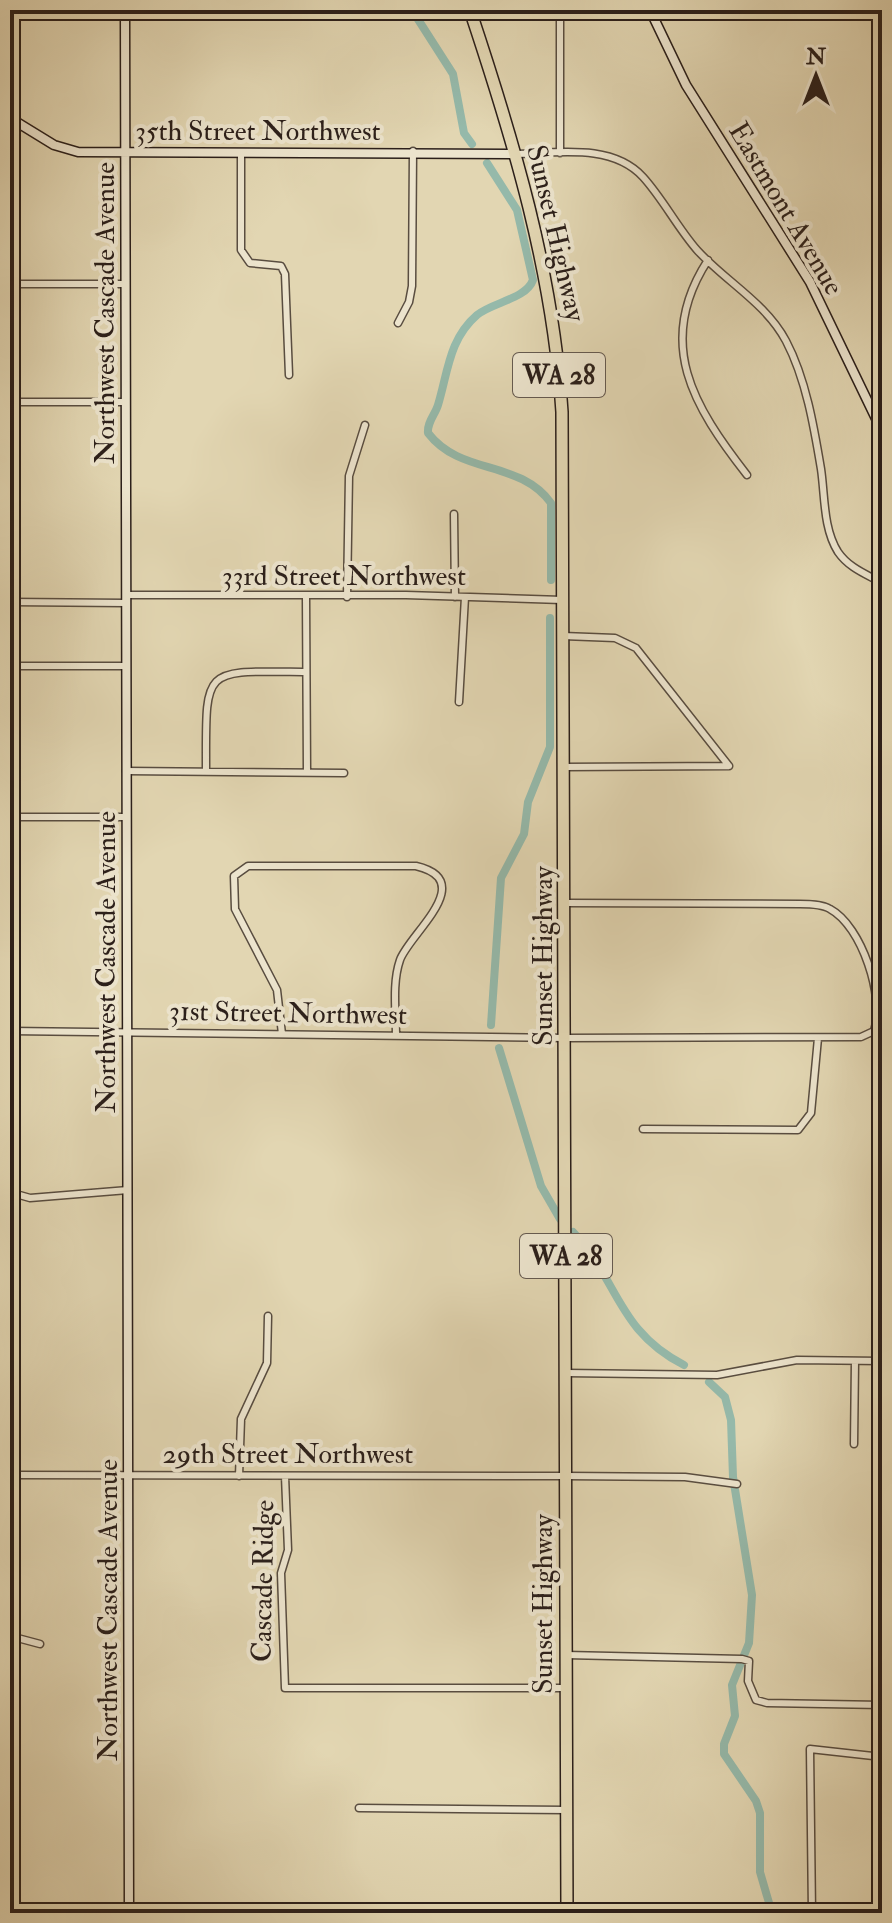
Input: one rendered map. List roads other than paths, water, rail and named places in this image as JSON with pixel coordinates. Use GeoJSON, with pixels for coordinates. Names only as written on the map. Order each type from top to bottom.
{"type":"FeatureCollection","features":[{"type":"Feature","properties":{"kind":"highway","name":"Sunset Highway"},"geometry":{"type":"LineString","coordinates":[[470,10],[533,216],[555,327],[562,412],[567,1913]]}},
{"type":"Feature","properties":{"kind":"street","name":"Northwest Cascade Avenue"},"geometry":{"type":"LineString","coordinates":[[125,10],[129,1913]]}},
{"type":"Feature","properties":{"kind":"street"},"geometry":{"type":"LineString","coordinates":[[560,10],[560,153]]}},
{"type":"Feature","properties":{"kind":"street","name":"Eastmont Avenue"},"geometry":{"type":"LineString","coordinates":[[650,10],[686,85],[810,282],[882,431]]}},
{"type":"Feature","properties":{"kind":"street","name":"35th Street Northwest"},"geometry":{"type":"LineString","coordinates":[[10,118],[54,145],[78,152],[413,151],[516,154]]}},
{"type":"Feature","properties":{"kind":"street"},"geometry":{"type":"LineString","coordinates":[[398,323],[409,302],[412,286],[413,151]]}},
{"type":"Feature","properties":{"kind":"street"},"geometry":{"type":"LineString","coordinates":[[241,153],[241,250],[250,263],[281,266],[285,274],[289,375]]}},
{"type":"Feature","properties":{"kind":"street"},"geometry":{"type":"LineString","coordinates":[[516,154],[603,154],[626,163],[643,177],[708,260],[766,314],[785,339],[797,368],[814,431],[826,515],[838,551],[852,568],[882,583]]}},
{"type":"Feature","properties":{"kind":"street"},"geometry":{"type":"LineString","coordinates":[[708,260],[687,302],[682,358],[688,383],[698,403],[747,475]]}},
{"type":"Feature","properties":{"kind":"street"},"geometry":{"type":"LineString","coordinates":[[10,284],[125,284]]}},
{"type":"Feature","properties":{"kind":"street"},"geometry":{"type":"LineString","coordinates":[[10,402],[126,402]]}},
{"type":"Feature","properties":{"kind":"street"},"geometry":{"type":"LineString","coordinates":[[347,597],[349,476],[365,425]]}},
{"type":"Feature","properties":{"kind":"street"},"geometry":{"type":"LineString","coordinates":[[454,514],[455,597]]}},
{"type":"Feature","properties":{"kind":"street"},"geometry":{"type":"LineString","coordinates":[[306,597],[307,772]]}},
{"type":"Feature","properties":{"kind":"street","name":"33rd Street Northwest"},"geometry":{"type":"LineString","coordinates":[[10,602],[306,597],[562,600]]}},
{"type":"Feature","properties":{"kind":"street"},"geometry":{"type":"LineString","coordinates":[[459,702],[465,597]]}},
{"type":"Feature","properties":{"kind":"street"},"geometry":{"type":"LineString","coordinates":[[563,636],[615,638],[636,648],[729,766],[564,767]]}},
{"type":"Feature","properties":{"kind":"street"},"geometry":{"type":"LineString","coordinates":[[19,666],[126,666]]}},
{"type":"Feature","properties":{"kind":"street"},"geometry":{"type":"LineString","coordinates":[[206,771],[206,704],[210,686],[221,676],[239,671],[306,672]]}},
{"type":"Feature","properties":{"kind":"street"},"geometry":{"type":"LineString","coordinates":[[126,771],[344,773]]}},
{"type":"Feature","properties":{"kind":"street"},"geometry":{"type":"LineString","coordinates":[[10,817],[127,817]]}},
{"type":"Feature","properties":{"kind":"street"},"geometry":{"type":"LineString","coordinates":[[282,1034],[277,990],[235,909],[234,876],[248,866],[416,866],[435,876],[441,888],[439,907],[406,946],[397,971],[396,1036]]}},
{"type":"Feature","properties":{"kind":"street"},"geometry":{"type":"LineString","coordinates":[[566,903],[800,904],[828,907],[841,918],[873,971],[874,1031]]}},
{"type":"Feature","properties":{"kind":"street","name":"31st Street Northwest"},"geometry":{"type":"LineString","coordinates":[[10,1031],[566,1038],[818,1038],[861,1037],[874,1031],[882,1032]]}},
{"type":"Feature","properties":{"kind":"street"},"geometry":{"type":"LineString","coordinates":[[643,1129],[798,1130],[811,1113],[818,1038]]}},
{"type":"Feature","properties":{"kind":"street"},"geometry":{"type":"LineString","coordinates":[[10,1184],[16,1194],[30,1198],[128,1190]]}},
{"type":"Feature","properties":{"kind":"street","name":"Cascade Ridge"},"geometry":{"type":"LineString","coordinates":[[239,1476],[241,1419],[267,1363],[268,1316]]}},
{"type":"Feature","properties":{"kind":"street"},"geometry":{"type":"LineString","coordinates":[[566,1373],[717,1375],[797,1360],[882,1361]]}},
{"type":"Feature","properties":{"kind":"street"},"geometry":{"type":"LineString","coordinates":[[854,1444],[855,1361]]}},
{"type":"Feature","properties":{"kind":"street","name":"29th Street Northwest"},"geometry":{"type":"LineString","coordinates":[[10,1475],[685,1477],[726,1485],[737,1484]]}},
{"type":"Feature","properties":{"kind":"street","name":"Cascade Ridge"},"geometry":{"type":"LineString","coordinates":[[285,1476],[288,1550],[281,1573],[283,1686],[290,1690],[566,1688]]}},
{"type":"Feature","properties":{"kind":"street"},"geometry":{"type":"LineString","coordinates":[[10,1636],[40,1644]]}},
{"type":"Feature","properties":{"kind":"street"},"geometry":{"type":"LineString","coordinates":[[566,1655],[742,1659],[749,1661],[748,1681],[756,1700],[767,1703],[882,1705]]}},
{"type":"Feature","properties":{"kind":"street"},"geometry":{"type":"LineString","coordinates":[[812,1913],[810,1749],[882,1757]]}},
{"type":"Feature","properties":{"kind":"street"},"geometry":{"type":"LineString","coordinates":[[359,1808],[567,1810]]}},
{"type":"Feature","properties":{"kind":"waterway"},"geometry":{"type":"LineString","coordinates":[[412,10],[453,74],[464,133],[472,144]]}},
{"type":"Feature","properties":{"kind":"waterway"},"geometry":{"type":"LineString","coordinates":[[487,163],[517,210],[533,280],[524,292],[477,315],[460,335],[428,433],[441,447],[457,456],[523,480],[538,489],[551,503],[551,580]]}},
{"type":"Feature","properties":{"kind":"waterway"},"geometry":{"type":"LineString","coordinates":[[491,1025],[501,878],[524,834],[528,802],[550,747],[550,618]]}},
{"type":"Feature","properties":{"kind":"waterway"},"geometry":{"type":"LineString","coordinates":[[499,1048],[541,1186],[560,1219]]}},
{"type":"Feature","properties":{"kind":"waterway"},"geometry":{"type":"LineString","coordinates":[[573,1232],[600,1268],[631,1320],[662,1351],[684,1365]]}},
{"type":"Feature","properties":{"kind":"waterway"},"geometry":{"type":"LineString","coordinates":[[709,1382],[725,1397],[731,1420],[733,1477],[752,1595],[749,1643],[732,1685],[735,1716],[724,1744],[724,1754],[756,1801],[760,1813],[760,1872],[772,1913]]}}]}
